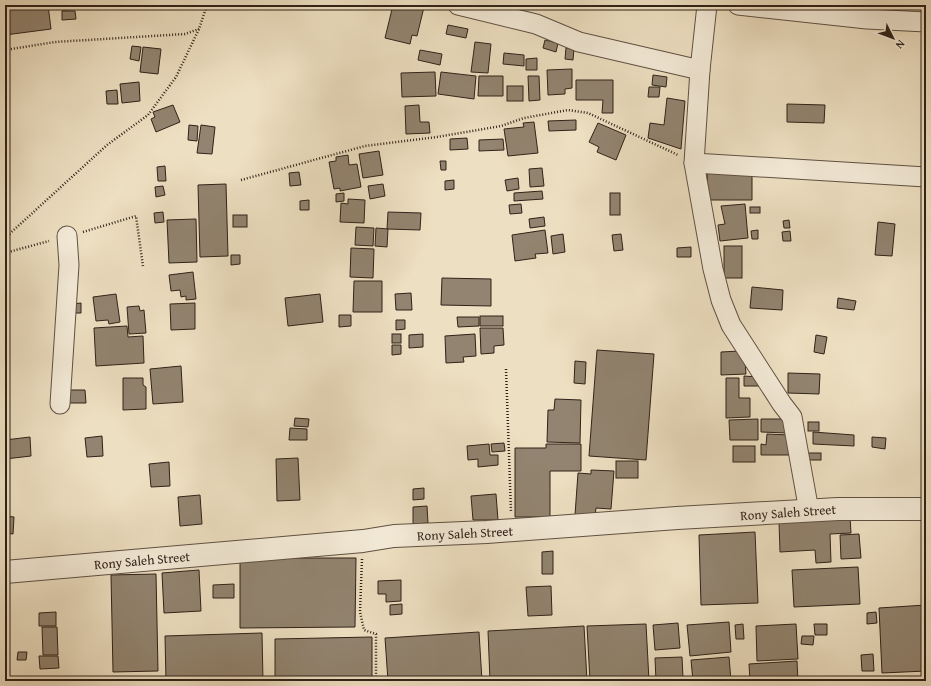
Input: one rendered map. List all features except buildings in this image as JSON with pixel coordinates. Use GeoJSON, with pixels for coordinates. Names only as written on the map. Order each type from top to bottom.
{"type":"FeatureCollection","features":[{"type":"Feature","properties":{"kind":"street"},"geometry":{"type":"LineString","coordinates":[[458,5],[536,24],[579,42],[700,70]]}},
{"type":"Feature","properties":{"kind":"street"},"geometry":{"type":"LineString","coordinates":[[707,5],[700,70],[694,163],[713,269],[721,300],[731,325],[792,417],[809,511]]}},
{"type":"Feature","properties":{"kind":"street"},"geometry":{"type":"LineString","coordinates":[[738,5],[867,19],[926,22]]}},
{"type":"Feature","properties":{"kind":"street"},"geometry":{"type":"LineString","coordinates":[[694,163],[926,177]]}},
{"type":"Feature","properties":{"kind":"street"},"geometry":{"type":"LineString","coordinates":[[60,404],[69,265],[67,236]]}},
{"type":"Feature","properties":{"kind":"street","name":"Rony Saleh Street"},"geometry":{"type":"LineString","coordinates":[[5,572],[363,541],[394,536],[838,509],[926,510]]}},
{"type":"Feature","properties":{"kind":"path"},"geometry":{"type":"LineString","coordinates":[[5,238],[107,145],[148,115],[176,77],[198,29],[207,5]]}},
{"type":"Feature","properties":{"kind":"path"},"geometry":{"type":"LineString","coordinates":[[5,50],[55,42],[185,34],[198,29]]}},
{"type":"Feature","properties":{"kind":"path"},"geometry":{"type":"LineString","coordinates":[[241,180],[365,146],[438,138],[501,126],[524,118],[568,110],[588,113],[694,163]]}},
{"type":"Feature","properties":{"kind":"path"},"geometry":{"type":"LineString","coordinates":[[5,253],[136,216],[143,266]]}},
{"type":"Feature","properties":{"kind":"path"},"geometry":{"type":"LineString","coordinates":[[506,369],[512,530]]}},
{"type":"Feature","properties":{"kind":"path"},"geometry":{"type":"LineString","coordinates":[[363,541],[360,612],[364,630],[376,634],[376,681]]}}]}
